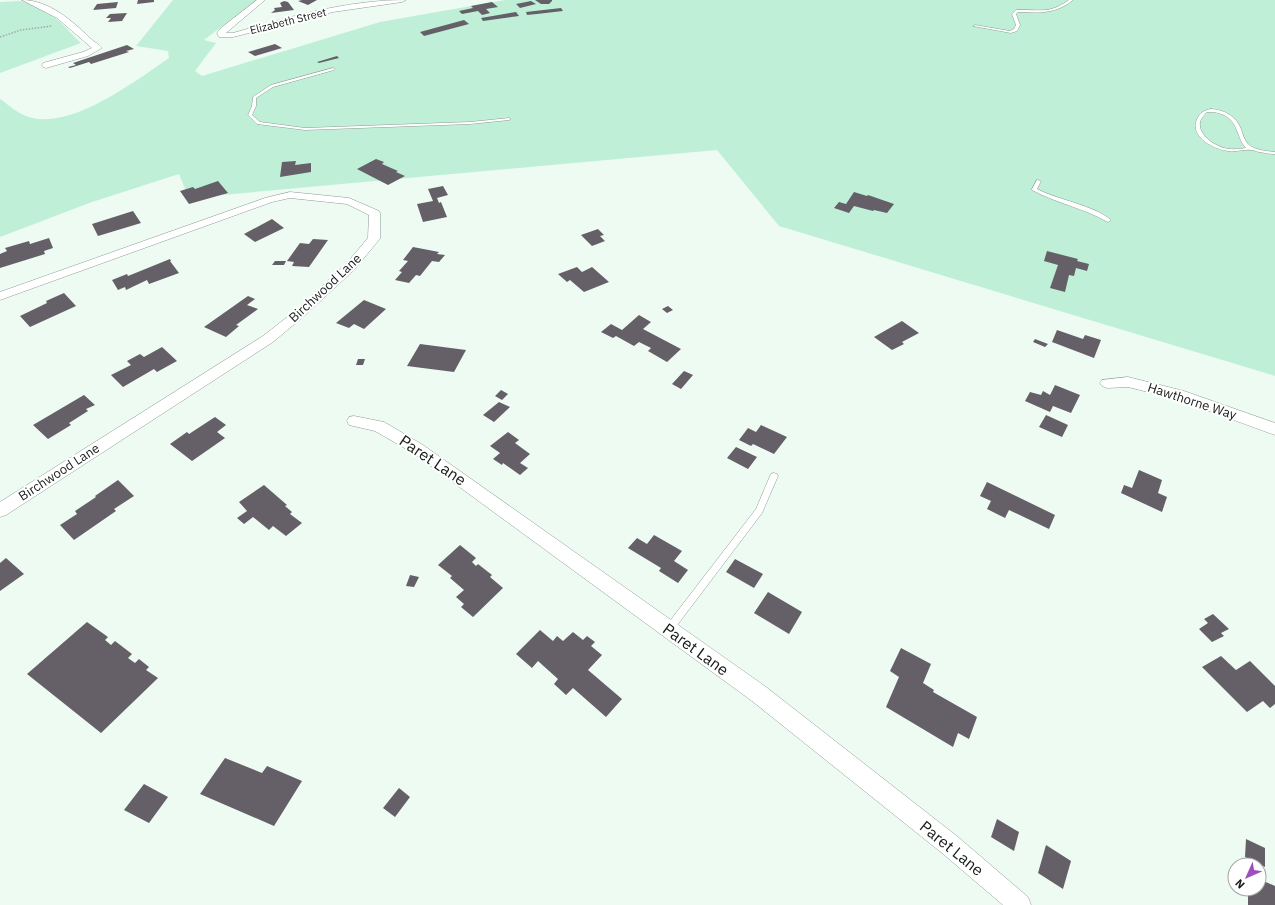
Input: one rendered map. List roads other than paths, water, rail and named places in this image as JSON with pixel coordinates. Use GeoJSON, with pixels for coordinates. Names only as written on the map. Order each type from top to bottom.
{"type":"FeatureCollection","features":[{"type":"Feature","properties":{"kind":"street"},"geometry":{"type":"LineString","coordinates":[[26,0],[50,10],[69,24],[90,44],[98,48],[81,56],[58,60],[46,65]]}},
{"type":"Feature","properties":{"kind":"street","name":"Elizabeth Street"},"geometry":{"type":"LineString","coordinates":[[261,0],[224,30],[221,33],[222,35],[233,35],[276,22],[333,10],[402,0]]}},
{"type":"Feature","properties":{"kind":"street","name":"Birchwood Lane"},"geometry":{"type":"LineString","coordinates":[[0,296],[268,200],[290,196],[349,201],[376,213],[374,239],[350,267],[299,314],[268,339],[0,510]]}},
{"type":"Feature","properties":{"kind":"street","name":"Hawthorne Way"},"geometry":{"type":"LineString","coordinates":[[1107,383],[1128,382],[1179,395],[1275,429]]}},
{"type":"Feature","properties":{"kind":"street","name":"Paret Lane"},"geometry":{"type":"LineString","coordinates":[[354,421],[378,426],[418,449],[759,694],[950,846],[1020,905]]}},
{"type":"Feature","properties":{"kind":"lane"},"geometry":{"type":"LineString","coordinates":[[975,26],[1010,32],[1016,30],[1018,25],[1014,14],[1017,11],[1049,12],[1060,9],[1071,0]]}},
{"type":"Feature","properties":{"kind":"lane"},"geometry":{"type":"LineString","coordinates":[[332,69],[272,86],[254,98],[254,106],[250,115],[259,123],[305,129],[470,123],[509,119]]}},
{"type":"Feature","properties":{"kind":"lane"},"geometry":{"type":"LineString","coordinates":[[1251,148],[1242,140],[1237,124],[1227,114],[1215,111],[1206,111],[1198,120],[1197,127],[1199,132],[1218,147],[1232,150],[1251,148],[1275,153]]}},
{"type":"Feature","properties":{"kind":"lane"},"geometry":{"type":"LineString","coordinates":[[1039,181],[1034,189],[1044,195],[1084,208],[1099,214],[1108,220]]}},
{"type":"Feature","properties":{"kind":"lane"},"geometry":{"type":"LineString","coordinates":[[669,629],[759,511],[774,476]]}}]}
